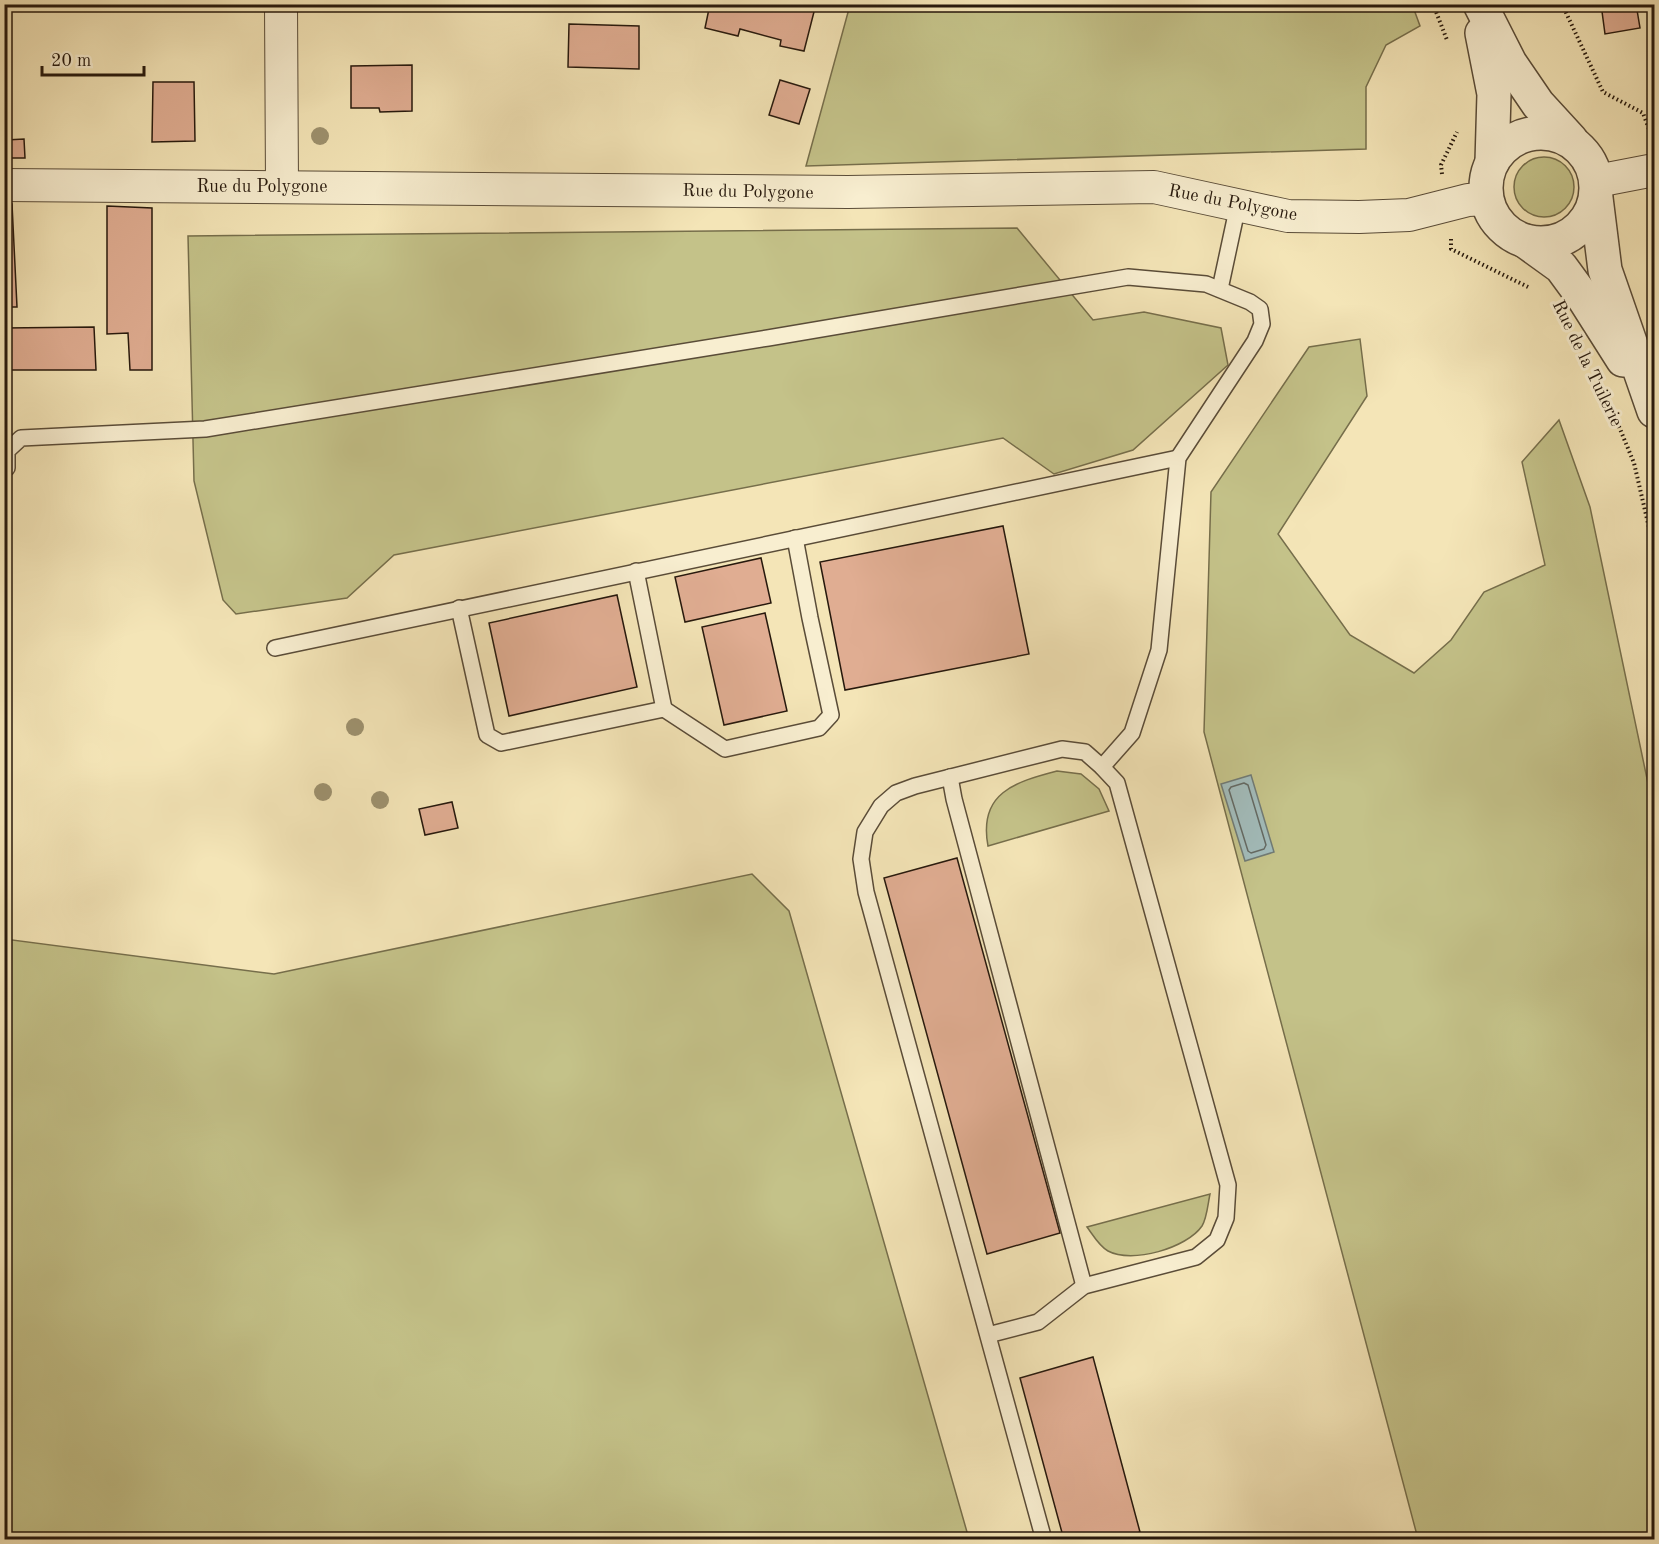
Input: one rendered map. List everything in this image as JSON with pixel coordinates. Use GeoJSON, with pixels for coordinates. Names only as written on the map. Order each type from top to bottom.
{"type":"FeatureCollection","features":[{"type":"Feature","properties":{"kind":"street"},"geometry":{"type":"LineString","coordinates":[[281,4],[282,186]]}},
{"type":"Feature","properties":{"kind":"street"},"geometry":{"type":"LineString","coordinates":[[1478,4],[1510,63],[1538,104],[1583,151],[1592,165],[1596,189],[1591,213],[1581,226],[1568,236],[1554,241],[1540,243],[1525,241],[1512,234],[1500,225],[1487,199],[1487,180],[1492,162],[1494,93],[1478,4]]}},
{"type":"Feature","properties":{"kind":"street"},"geometry":{"type":"LineString","coordinates":[[1492,162],[1504,146],[1521,136],[1539,132],[1556,134],[1571,140]]}},
{"type":"Feature","properties":{"kind":"street"},"geometry":{"type":"LineString","coordinates":[[1596,189],[1654,170]]}},
{"type":"Feature","properties":{"kind":"street","name":"Rue du Polygone"},"geometry":{"type":"LineString","coordinates":[[4,185],[848,192],[1154,187],[1288,216],[1359,217],[1409,214],[1468,200],[1487,199]]}},
{"type":"Feature","properties":{"kind":"street","name":"Rue de la Tuilerie"},"geometry":{"type":"LineString","coordinates":[[1596,189],[1605,270],[1654,409]]}},
{"type":"Feature","properties":{"kind":"street","name":"Rue de la Tuilerie"},"geometry":{"type":"LineString","coordinates":[[1525,241],[1561,267],[1583,297],[1654,409]]}},
{"type":"Feature","properties":{"kind":"lane"},"geometry":{"type":"LineString","coordinates":[[1220,289],[1238,205]]}},
{"type":"Feature","properties":{"kind":"lane"},"geometry":{"type":"LineString","coordinates":[[7,468],[7,451],[21,438],[205,429],[1128,277],[1206,284],[1250,302],[1260,309],[1262,324],[1255,341],[1178,458],[1159,650],[1132,733],[1102,767]]}},
{"type":"Feature","properties":{"kind":"lane"},"geometry":{"type":"LineString","coordinates":[[275,648],[1178,458]]}},
{"type":"Feature","properties":{"kind":"lane"},"geometry":{"type":"LineString","coordinates":[[636,571],[664,709],[725,749],[819,728],[831,714],[795,538]]}},
{"type":"Feature","properties":{"kind":"lane"},"geometry":{"type":"LineString","coordinates":[[459,609],[488,735],[501,744],[664,709]]}},
{"type":"Feature","properties":{"kind":"lane"},"geometry":{"type":"LineString","coordinates":[[988,1335],[1038,1322],[1084,1286],[1196,1257],[1217,1240],[1226,1218],[1228,1185],[1117,783],[1085,752],[1062,749],[896,793],[881,806],[865,832],[861,859],[866,892],[1044,1539]]}},
{"type":"Feature","properties":{"kind":"lane"},"geometry":{"type":"LineString","coordinates":[[950,777],[1084,1286]]}},
{"type":"Feature","properties":{"kind":"path"},"geometry":{"type":"LineString","coordinates":[[1433,4],[1449,46]]}},
{"type":"Feature","properties":{"kind":"path"},"geometry":{"type":"LineString","coordinates":[[1562,4],[1603,92],[1643,113],[1654,144]]}},
{"type":"Feature","properties":{"kind":"path"},"geometry":{"type":"LineString","coordinates":[[1443,178],[1441,165],[1460,126]]}},
{"type":"Feature","properties":{"kind":"path","name":"Rue de la Tuilerie"},"geometry":{"type":"LineString","coordinates":[[1450,239],[1452,249],[1523,286],[1533,288]]}},
{"type":"Feature","properties":{"kind":"path","name":"Rue de la Tuilerie"},"geometry":{"type":"LineString","coordinates":[[1597,382],[1613,412],[1634,463],[1654,549]]}},
{"type":"Feature","properties":{"kind":"shaded area"},"geometry":{"type":"Polygon","coordinates":[[[1412,4],[1420,26],[1386,45],[1366,87],[1366,149],[806,166],[850,5],[1412,4]]]}},
{"type":"Feature","properties":{"kind":"shaded area"},"geometry":{"type":"Polygon","coordinates":[[[1544,157],[1556,159],[1569,170],[1574,187],[1572,199],[1561,212],[1544,217],[1532,215],[1519,204],[1514,187],[1516,175],[1527,162],[1544,157]]]}},
{"type":"Feature","properties":{"kind":"shaded area"},"geometry":{"type":"Polygon","coordinates":[[[1017,228],[1093,320],[1144,312],[1221,328],[1228,365],[1133,450],[1054,474],[1003,438],[394,555],[347,598],[236,614],[223,600],[194,481],[188,236],[1017,228]]]}},
{"type":"Feature","properties":{"kind":"shaded area"},"geometry":{"type":"Polygon","coordinates":[[[1360,339],[1367,396],[1278,534],[1350,635],[1414,673],[1451,640],[1484,592],[1545,565],[1522,462],[1559,420],[1590,507],[1654,812],[1654,1539],[1418,1539],[1204,732],[1211,492],[1309,347],[1360,339]]]}},
{"type":"Feature","properties":{"kind":"shaded area"},"geometry":{"type":"Polygon","coordinates":[[[1057,771],[1081,774],[1099,789],[1109,811],[988,846],[986,828],[994,802],[1014,786],[1057,771]]]}},
{"type":"Feature","properties":{"kind":"shaded area"},"geometry":{"type":"Polygon","coordinates":[[[752,874],[789,911],[969,1539],[5,1539],[5,939],[274,974],[752,874]]]}},
{"type":"Feature","properties":{"kind":"shaded area"},"geometry":{"type":"Polygon","coordinates":[[[1210,1194],[1202,1226],[1195,1234],[1158,1252],[1131,1256],[1118,1255],[1102,1246],[1087,1227],[1210,1194]]]}},
{"type":"Feature","properties":{"kind":"water"},"geometry":{"type":"Polygon","coordinates":[[[1251,775],[1274,852],[1245,861],[1221,784],[1251,775]]]}},
{"type":"Feature","properties":{"kind":"building"},"geometry":{"type":"Polygon","coordinates":[[[710,4],[816,4],[804,51],[780,46],[781,40],[740,29],[738,36],[705,28],[710,4]]]}},
{"type":"Feature","properties":{"kind":"building"},"geometry":{"type":"Polygon","coordinates":[[[1601,4],[1636,4],[1640,28],[1605,34],[1601,4]]]}},
{"type":"Feature","properties":{"kind":"building"},"geometry":{"type":"Polygon","coordinates":[[[569,24],[639,26],[639,69],[568,67],[569,24]]]}},
{"type":"Feature","properties":{"kind":"building"},"geometry":{"type":"Polygon","coordinates":[[[412,65],[412,111],[380,112],[379,108],[351,108],[351,66],[412,65]]]}},
{"type":"Feature","properties":{"kind":"building"},"geometry":{"type":"Polygon","coordinates":[[[780,80],[810,89],[799,124],[769,115],[780,80]]]}},
{"type":"Feature","properties":{"kind":"building"},"geometry":{"type":"Polygon","coordinates":[[[153,82],[194,82],[195,141],[152,142],[153,82]]]}},
{"type":"Feature","properties":{"kind":"building"},"geometry":{"type":"Polygon","coordinates":[[[24,139],[25,158],[6,158],[6,140],[24,139]]]}},
{"type":"Feature","properties":{"kind":"building"},"geometry":{"type":"Polygon","coordinates":[[[4,204],[12,204],[17,307],[4,307],[4,204]]]}},
{"type":"Feature","properties":{"kind":"building"},"geometry":{"type":"Polygon","coordinates":[[[107,206],[152,208],[152,370],[130,370],[128,333],[107,334],[107,206]]]}},
{"type":"Feature","properties":{"kind":"building"},"geometry":{"type":"Polygon","coordinates":[[[94,327],[96,370],[4,370],[4,328],[94,327]]]}},
{"type":"Feature","properties":{"kind":"building"},"geometry":{"type":"Polygon","coordinates":[[[1003,526],[1029,654],[845,690],[820,562],[1003,526]]]}},
{"type":"Feature","properties":{"kind":"building"},"geometry":{"type":"Polygon","coordinates":[[[761,558],[771,603],[685,622],[675,577],[761,558]]]}},
{"type":"Feature","properties":{"kind":"building"},"geometry":{"type":"Polygon","coordinates":[[[617,595],[637,687],[509,716],[489,623],[617,595]]]}},
{"type":"Feature","properties":{"kind":"building"},"geometry":{"type":"Polygon","coordinates":[[[765,613],[787,711],[724,725],[702,627],[765,613]]]}},
{"type":"Feature","properties":{"kind":"building"},"geometry":{"type":"Polygon","coordinates":[[[452,802],[458,828],[425,835],[419,809],[452,802]]]}},
{"type":"Feature","properties":{"kind":"building"},"geometry":{"type":"Polygon","coordinates":[[[957,858],[1060,1233],[987,1254],[884,878],[957,858]]]}},
{"type":"Feature","properties":{"kind":"building"},"geometry":{"type":"Polygon","coordinates":[[[1093,1357],[1140,1532],[1116,1540],[1064,1540],[1020,1378],[1093,1357]]]}}]}
